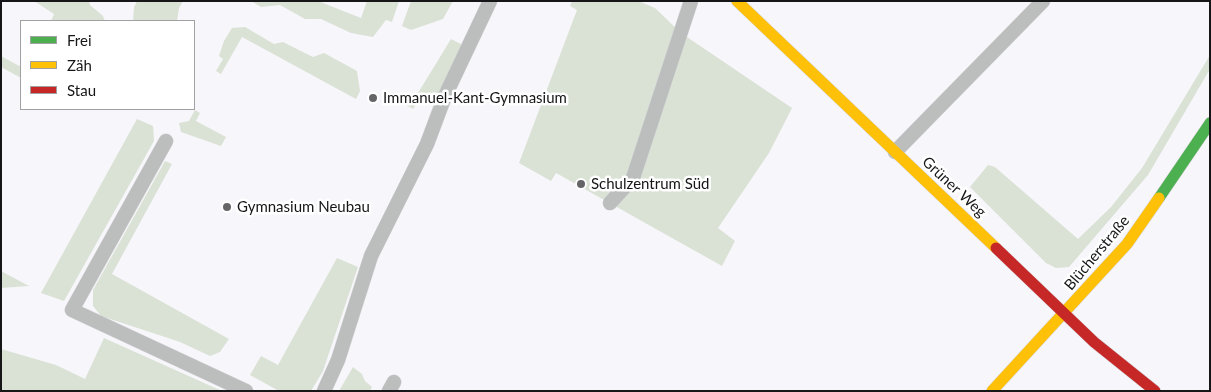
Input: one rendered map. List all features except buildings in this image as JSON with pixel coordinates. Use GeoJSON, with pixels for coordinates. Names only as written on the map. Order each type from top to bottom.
{"type":"FeatureCollection","features":[{"type":"Feature","properties":{"kind":"street","name":"Grüner Weg"},"geometry":{"type":"LineString","coordinates":[[737,1],[1066,313],[1094,342],[1156,391]]}},
{"type":"Feature","properties":{"kind":"street","name":"Blücherstraße"},"geometry":{"type":"LineString","coordinates":[[992,391],[1066,313],[1127,244],[1210,124]]}},
{"type":"Feature","properties":{"kind":"lane"},"geometry":{"type":"LineString","coordinates":[[324,391],[338,360],[372,256],[427,144],[446,96],[490,1]]}},
{"type":"Feature","properties":{"kind":"lane"},"geometry":{"type":"LineString","coordinates":[[610,203],[633,178],[691,1]]}},
{"type":"Feature","properties":{"kind":"lane"},"geometry":{"type":"LineString","coordinates":[[895,152],[1043,1]]}},
{"type":"Feature","properties":{"kind":"lane"},"geometry":{"type":"LineString","coordinates":[[166,141],[72,310],[246,391]]}},
{"type":"Feature","properties":{"kind":"shaded area"},"geometry":{"type":"Polygon","coordinates":[[[34,1],[89,1],[90,5],[103,16],[105,20],[51,20],[54,14],[34,1]]]}},
{"type":"Feature","properties":{"kind":"shaded area"},"geometry":{"type":"Polygon","coordinates":[[[137,1],[183,1],[179,8],[177,20],[133,20],[134,7],[137,1]]]}},
{"type":"Feature","properties":{"kind":"shaded area"},"geometry":{"type":"Polygon","coordinates":[[[251,1],[318,1],[361,18],[367,1],[399,1],[392,22],[386,20],[373,37],[351,33],[321,19],[305,19],[280,5],[261,7],[251,1]]]}},
{"type":"Feature","properties":{"kind":"shaded area"},"geometry":{"type":"Polygon","coordinates":[[[411,1],[453,1],[443,19],[411,30],[402,26],[411,1]]]}},
{"type":"Feature","properties":{"kind":"shaded area"},"geometry":{"type":"Polygon","coordinates":[[[572,1],[638,1],[655,8],[681,33],[792,108],[769,153],[718,228],[735,241],[722,266],[556,173],[551,181],[519,163],[577,10],[570,6],[572,1]]]}},
{"type":"Feature","properties":{"kind":"shaded area"},"geometry":{"type":"Polygon","coordinates":[[[245,27],[274,44],[283,42],[313,57],[324,53],[357,71],[360,91],[356,99],[242,37],[221,74],[216,71],[223,59],[219,56],[224,41],[232,28],[245,27]]]}},
{"type":"Feature","properties":{"kind":"shaded area"},"geometry":{"type":"Polygon","coordinates":[[[451,39],[463,45],[437,100],[420,98],[413,109],[391,96],[418,93],[451,39]]]}},
{"type":"Feature","properties":{"kind":"shaded area"},"geometry":{"type":"Polygon","coordinates":[[[1210,55],[1210,69],[1148,175],[1069,267],[1056,268],[1046,263],[970,187],[988,165],[995,167],[1078,239],[1111,207],[1142,168],[1210,55]]]}},
{"type":"Feature","properties":{"kind":"shaded area"},"geometry":{"type":"Polygon","coordinates":[[[1,56],[20,66],[20,77],[1,67],[1,56]]]}},
{"type":"Feature","properties":{"kind":"shaded area"},"geometry":{"type":"Polygon","coordinates":[[[195,110],[200,113],[196,121],[226,137],[221,146],[181,132],[179,123],[189,121],[195,110]]]}},
{"type":"Feature","properties":{"kind":"shaded area"},"geometry":{"type":"Polygon","coordinates":[[[137,119],[153,126],[154,141],[64,301],[41,293],[137,119]]]}},
{"type":"Feature","properties":{"kind":"shaded area"},"geometry":{"type":"Polygon","coordinates":[[[165,161],[172,164],[112,274],[229,339],[220,352],[210,356],[180,342],[101,316],[93,306],[93,290],[165,161]]]}},
{"type":"Feature","properties":{"kind":"shaded area"},"geometry":{"type":"Polygon","coordinates":[[[337,258],[358,267],[323,371],[311,391],[279,391],[250,375],[261,356],[278,365],[337,258]]]}},
{"type":"Feature","properties":{"kind":"shaded area"},"geometry":{"type":"Polygon","coordinates":[[[1,271],[29,286],[1,288],[1,271]]]}},
{"type":"Feature","properties":{"kind":"shaded area"},"geometry":{"type":"Polygon","coordinates":[[[104,338],[222,391],[1,391],[1,349],[56,365],[85,379],[104,338]]]}},
{"type":"Feature","properties":{"kind":"shaded area"},"geometry":{"type":"Polygon","coordinates":[[[353,367],[362,374],[365,381],[372,387],[370,391],[339,391],[353,367]]]}},
{"type":"Feature","properties":{"kind":"traffic: fast"},"geometry":{"type":"LineString","coordinates":[[1159,198],[1210,123]]}},
{"type":"Feature","properties":{"kind":"traffic: slow"},"geometry":{"type":"LineString","coordinates":[[737,1],[996,248]]}},
{"type":"Feature","properties":{"kind":"traffic: slow"},"geometry":{"type":"LineString","coordinates":[[992,391],[1127,244],[1159,198]]}},
{"type":"Feature","properties":{"kind":"traffic: jam"},"geometry":{"type":"LineString","coordinates":[[996,248],[1094,342],[1155,391]]}},
{"type":"Feature","properties":{"kind":"place","name":"Immanuel-Kant-Gymnasium"},"geometry":{"type":"Point","coordinates":[373,98]}},
{"type":"Feature","properties":{"kind":"place","name":"Schulzentrum Süd"},"geometry":{"type":"Point","coordinates":[581,184]}},
{"type":"Feature","properties":{"kind":"place","name":"Gymnasium Neubau"},"geometry":{"type":"Point","coordinates":[227,207]}}]}
